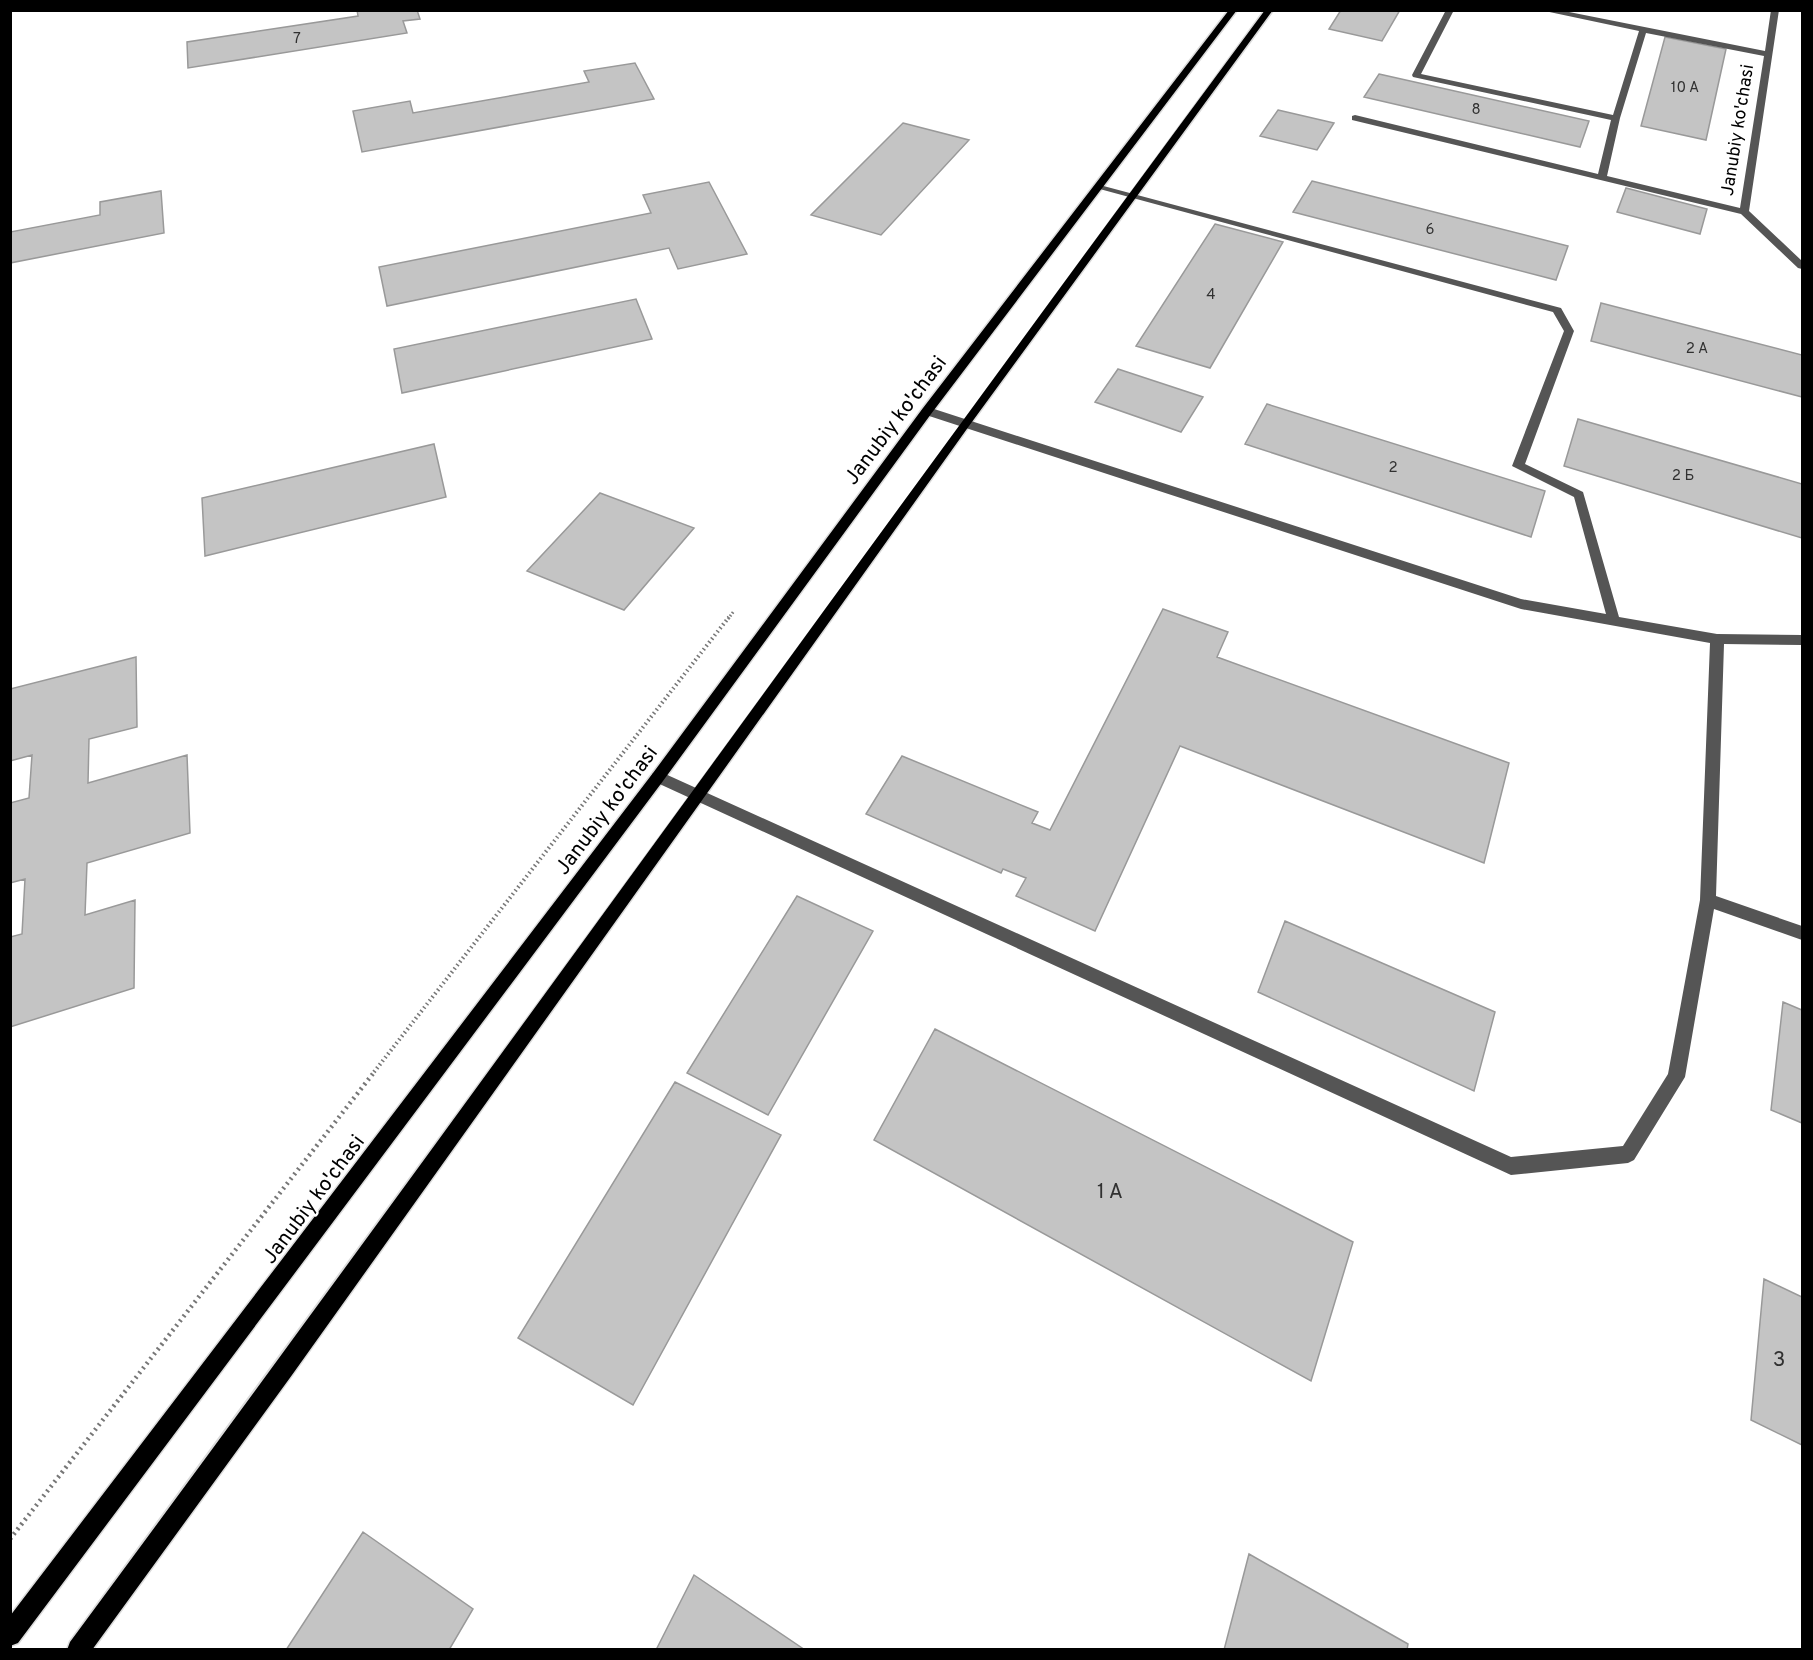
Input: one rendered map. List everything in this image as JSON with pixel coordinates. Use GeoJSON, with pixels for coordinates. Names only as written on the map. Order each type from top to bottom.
{"type":"FeatureCollection","features":[{"type":"Feature","properties":{"kind":"main road","name":"Janubiy ko'chasi"},"geometry":{"type":"LineString","coordinates":[[10,1635],[658,777],[927,411],[1233,10]]}},
{"type":"Feature","properties":{"kind":"main road"},"geometry":{"type":"LineString","coordinates":[[78,1650],[292,1358],[965,423],[1269,10]]}},
{"type":"Feature","properties":{"kind":"street"},"geometry":{"type":"LineString","coordinates":[[1450,10],[1416,75],[1616,118]]}},
{"type":"Feature","properties":{"kind":"street"},"geometry":{"type":"LineString","coordinates":[[1544,10],[1768,54]]}},
{"type":"Feature","properties":{"kind":"street","name":"Janubiy ko'chasi"},"geometry":{"type":"LineString","coordinates":[[1775,10],[1744,212],[1803,266]]}},
{"type":"Feature","properties":{"kind":"street"},"geometry":{"type":"LineString","coordinates":[[1602,176],[1616,118],[1643,30]]}},
{"type":"Feature","properties":{"kind":"street"},"geometry":{"type":"LineString","coordinates":[[1355,118],[1744,212]]}},
{"type":"Feature","properties":{"kind":"street"},"geometry":{"type":"LineString","coordinates":[[1099,186],[1557,310],[1569,331],[1518,466],[1579,495],[1614,621]]}},
{"type":"Feature","properties":{"kind":"street"},"geometry":{"type":"LineString","coordinates":[[927,411],[1521,604],[1717,639],[1803,640]]}},
{"type":"Feature","properties":{"kind":"street"},"geometry":{"type":"LineString","coordinates":[[658,777],[1511,1166],[1628,1154],[1676,1077],[1708,900],[1717,639]]}},
{"type":"Feature","properties":{"kind":"street"},"geometry":{"type":"LineString","coordinates":[[1708,900],[1803,933]]}},
{"type":"Feature","properties":{"kind":"path"},"geometry":{"type":"LineString","coordinates":[[10,1539],[738,606]]}},
{"type":"Feature","properties":{"kind":"building"},"geometry":{"type":"Polygon","coordinates":[[[357,10],[417,10],[420,19],[403,21],[407,33],[188,68],[187,42],[358,16],[357,10]]]}},
{"type":"Feature","properties":{"kind":"building"},"geometry":{"type":"Polygon","coordinates":[[[1341,10],[1400,10],[1382,41],[1329,29],[1341,10]]]}},
{"type":"Feature","properties":{"kind":"building"},"geometry":{"type":"Polygon","coordinates":[[[1665,37],[1726,49],[1706,140],[1641,126],[1665,37]]]}},
{"type":"Feature","properties":{"kind":"building"},"geometry":{"type":"Polygon","coordinates":[[[635,63],[654,99],[362,152],[353,111],[410,101],[413,113],[589,82],[584,71],[635,63]]]}},
{"type":"Feature","properties":{"kind":"building"},"geometry":{"type":"Polygon","coordinates":[[[1379,74],[1589,121],[1580,147],[1364,97],[1379,74]]]}},
{"type":"Feature","properties":{"kind":"building"},"geometry":{"type":"Polygon","coordinates":[[[1278,110],[1334,123],[1317,150],[1260,136],[1278,110]]]}},
{"type":"Feature","properties":{"kind":"building"},"geometry":{"type":"Polygon","coordinates":[[[903,123],[969,140],[881,235],[811,215],[903,123]]]}},
{"type":"Feature","properties":{"kind":"building"},"geometry":{"type":"Polygon","coordinates":[[[1312,181],[1568,246],[1556,280],[1293,212],[1312,181]]]}},
{"type":"Feature","properties":{"kind":"building"},"geometry":{"type":"Polygon","coordinates":[[[709,182],[747,254],[678,269],[669,248],[387,306],[379,267],[651,213],[643,195],[709,182]]]}},
{"type":"Feature","properties":{"kind":"building"},"geometry":{"type":"Polygon","coordinates":[[[1626,188],[1707,209],[1700,234],[1617,212],[1626,188]]]}},
{"type":"Feature","properties":{"kind":"building"},"geometry":{"type":"Polygon","coordinates":[[[161,191],[164,233],[10,263],[10,232],[100,215],[100,202],[161,191]]]}},
{"type":"Feature","properties":{"kind":"building"},"geometry":{"type":"Polygon","coordinates":[[[1215,224],[1283,242],[1210,368],[1136,346],[1215,224]]]}},
{"type":"Feature","properties":{"kind":"building"},"geometry":{"type":"Polygon","coordinates":[[[636,299],[652,339],[402,393],[394,349],[636,299]]]}},
{"type":"Feature","properties":{"kind":"building"},"geometry":{"type":"Polygon","coordinates":[[[1601,303],[1802,355],[1802,397],[1591,341],[1601,303]]]}},
{"type":"Feature","properties":{"kind":"building"},"geometry":{"type":"Polygon","coordinates":[[[1118,369],[1203,397],[1181,432],[1095,402],[1118,369]]]}},
{"type":"Feature","properties":{"kind":"building"},"geometry":{"type":"Polygon","coordinates":[[[1267,404],[1545,491],[1531,537],[1245,444],[1267,404]]]}},
{"type":"Feature","properties":{"kind":"building"},"geometry":{"type":"Polygon","coordinates":[[[1578,419],[1802,484],[1802,538],[1564,466],[1578,419]]]}},
{"type":"Feature","properties":{"kind":"building"},"geometry":{"type":"Polygon","coordinates":[[[434,444],[446,497],[205,556],[202,498],[434,444]]]}},
{"type":"Feature","properties":{"kind":"building"},"geometry":{"type":"Polygon","coordinates":[[[600,493],[694,528],[624,610],[527,571],[600,493]]]}},
{"type":"Feature","properties":{"kind":"building"},"geometry":{"type":"Polygon","coordinates":[[[1163,609],[1228,632],[1217,657],[1509,763],[1484,863],[1180,746],[1095,931],[1016,896],[1026,878],[1003,869],[1001,873],[866,814],[902,756],[1038,812],[1032,823],[1050,830],[1163,609]]]}},
{"type":"Feature","properties":{"kind":"building"},"geometry":{"type":"Polygon","coordinates":[[[136,657],[137,727],[89,739],[88,783],[187,755],[190,833],[87,863],[85,915],[135,900],[134,988],[10,1027],[10,937],[22,934],[25,879],[10,883],[10,803],[29,798],[32,755],[10,761],[10,689],[136,657]]]}},
{"type":"Feature","properties":{"kind":"building"},"geometry":{"type":"Polygon","coordinates":[[[797,896],[873,931],[768,1115],[687,1073],[797,896]]]}},
{"type":"Feature","properties":{"kind":"building"},"geometry":{"type":"Polygon","coordinates":[[[1285,921],[1495,1012],[1474,1091],[1258,992],[1285,921]]]}},
{"type":"Feature","properties":{"kind":"building"},"geometry":{"type":"Polygon","coordinates":[[[1783,1002],[1802,1010],[1802,1123],[1771,1110],[1783,1002]]]}},
{"type":"Feature","properties":{"kind":"building"},"geometry":{"type":"Polygon","coordinates":[[[935,1029],[1353,1242],[1311,1381],[874,1140],[935,1029]]]}},
{"type":"Feature","properties":{"kind":"building"},"geometry":{"type":"Polygon","coordinates":[[[675,1082],[781,1135],[633,1405],[518,1338],[675,1082]]]}},
{"type":"Feature","properties":{"kind":"building"},"geometry":{"type":"Polygon","coordinates":[[[1764,1279],[1802,1297],[1802,1445],[1751,1420],[1764,1279]]]}},
{"type":"Feature","properties":{"kind":"building"},"geometry":{"type":"Polygon","coordinates":[[[363,1532],[473,1609],[449,1650],[286,1650],[363,1532]]]}},
{"type":"Feature","properties":{"kind":"building"},"geometry":{"type":"Polygon","coordinates":[[[1249,1554],[1408,1644],[1407,1650],[1224,1650],[1249,1554]]]}},
{"type":"Feature","properties":{"kind":"building"},"geometry":{"type":"Polygon","coordinates":[[[694,1575],[805,1650],[656,1650],[694,1575]]]}}]}
